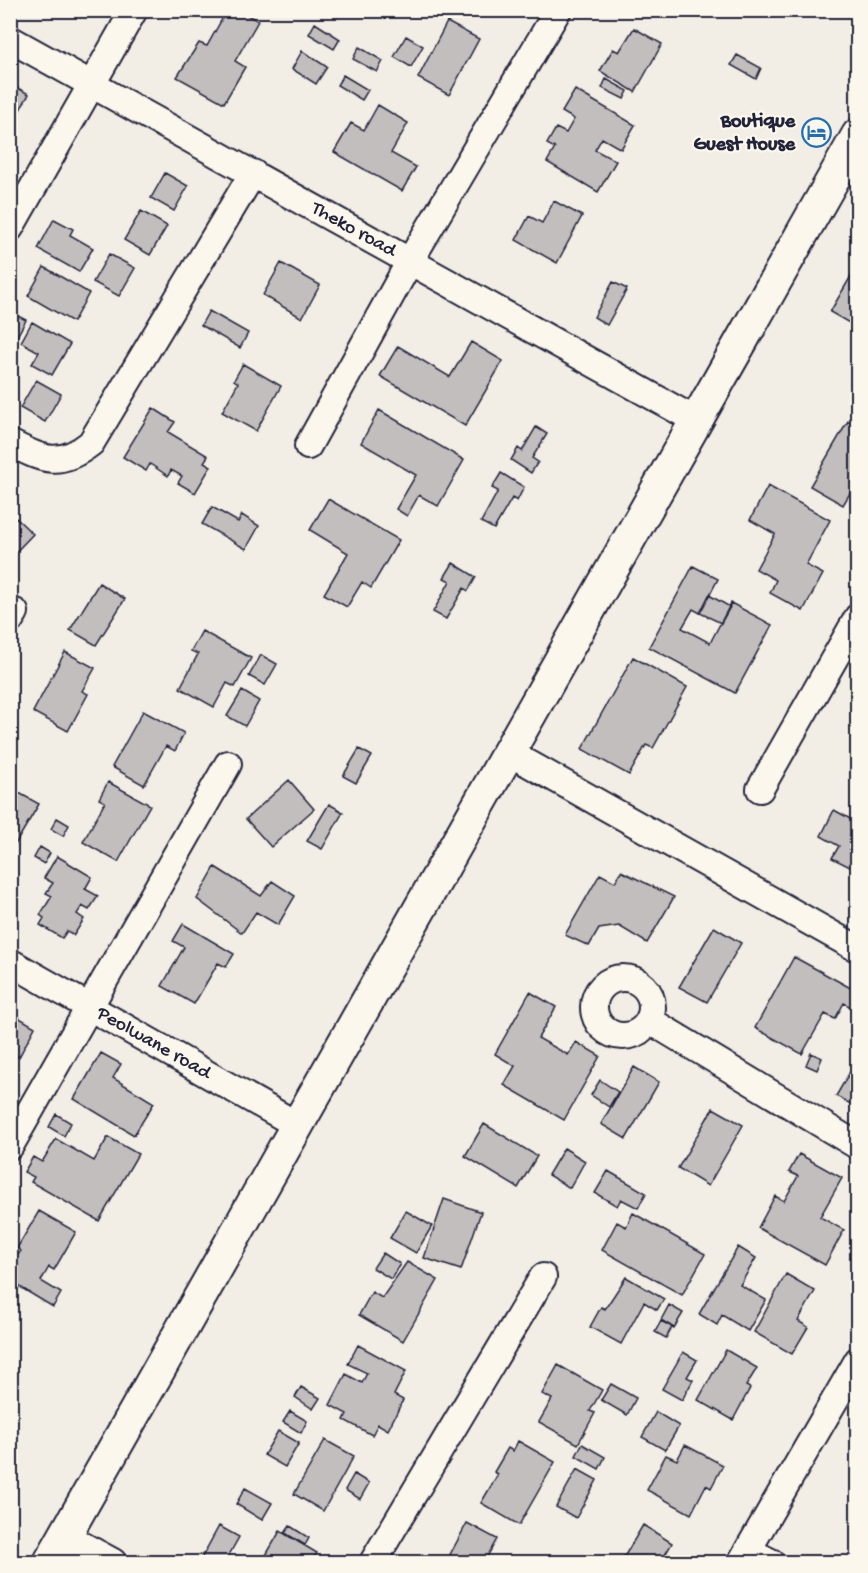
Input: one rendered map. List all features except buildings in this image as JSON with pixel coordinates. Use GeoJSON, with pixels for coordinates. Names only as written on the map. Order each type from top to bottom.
{"type":"FeatureCollection","features":[{"type":"Feature","properties":{"kind":"street"},"geometry":{"type":"LineString","coordinates":[[10,228],[134,10]]}},
{"type":"Feature","properties":{"kind":"street"},"geometry":{"type":"LineString","coordinates":[[308,446],[410,261],[558,10]]}},
{"type":"Feature","properties":{"kind":"street","name":"Theko road"},"geometry":{"type":"LineString","coordinates":[[10,39],[93,83],[696,420]]}},
{"type":"Feature","properties":{"kind":"street"},"geometry":{"type":"LineString","coordinates":[[113,1563],[57,1549],[858,135]]}},
{"type":"Feature","properties":{"kind":"street"},"geometry":{"type":"LineString","coordinates":[[10,443],[41,459],[55,461],[78,453],[91,443],[253,173]]}},
{"type":"Feature","properties":{"kind":"street"},"geometry":{"type":"LineString","coordinates":[[760,789],[858,617]]}},
{"type":"Feature","properties":{"kind":"street"},"geometry":{"type":"LineString","coordinates":[[508,752],[858,950]]}},
{"type":"Feature","properties":{"kind":"street"},"geometry":{"type":"LineString","coordinates":[[10,1146],[228,764]]}},
{"type":"Feature","properties":{"kind":"street","name":"Peolwane road"},"geometry":{"type":"LineString","coordinates":[[10,962],[297,1125]]}},
{"type":"Feature","properties":{"kind":"street"},"geometry":{"type":"LineString","coordinates":[[649,1020],[858,1146]]}},
{"type":"Feature","properties":{"kind":"street"},"geometry":{"type":"LineString","coordinates":[[373,1563],[543,1277]]}},
{"type":"Feature","properties":{"kind":"street"},"geometry":{"type":"LineString","coordinates":[[771,1563],[744,1557],[858,1360]]}},
{"type":"Feature","properties":{"kind":"place","name":"Boutique Guest House"},"geometry":{"type":"Point","coordinates":[816,133]}}]}
